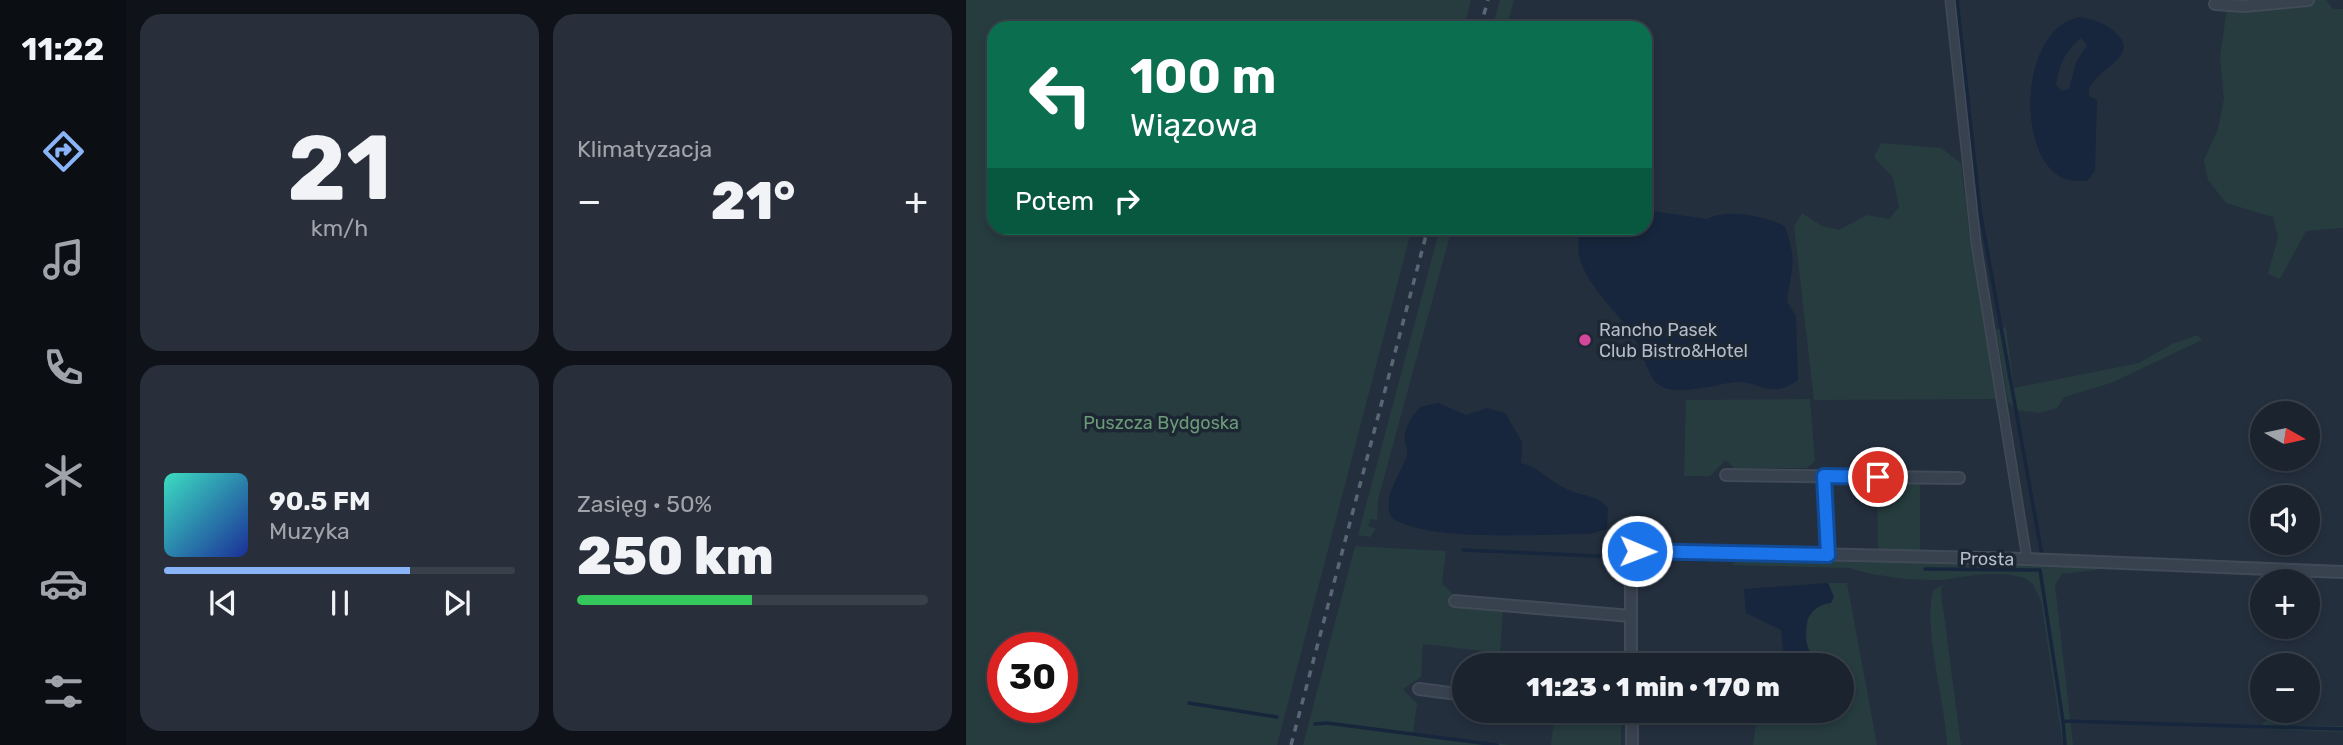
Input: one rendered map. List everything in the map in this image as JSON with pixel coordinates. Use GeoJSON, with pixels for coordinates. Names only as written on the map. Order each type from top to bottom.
{"type":"FeatureCollection","features":[{"type":"Feature","properties":{"kind":"street"},"geometry":{"type":"LineString","coordinates":[[1950,0],[1976,243],[2027,559]]}},
{"type":"Feature","properties":{"kind":"street"},"geometry":{"type":"LineString","coordinates":[[2215,4],[2244,6],[2308,0]]}},
{"type":"Feature","properties":{"kind":"street"},"geometry":{"type":"LineString","coordinates":[[1726,475],[1959,478]]}},
{"type":"Feature","properties":{"kind":"street"},"geometry":{"type":"LineString","coordinates":[[1824,476],[1828,555]]}},
{"type":"Feature","properties":{"kind":"street","name":"Prosta"},"geometry":{"type":"LineString","coordinates":[[1631,616],[1631,550],[2027,559],[2343,572]]}},
{"type":"Feature","properties":{"kind":"street"},"geometry":{"type":"LineString","coordinates":[[1455,601],[1631,616],[1631,653]]}},
{"type":"Feature","properties":{"kind":"street"},"geometry":{"type":"LineString","coordinates":[[1419,689],[1452,693]]}},
{"type":"Feature","properties":{"kind":"street"},"geometry":{"type":"LineString","coordinates":[[1632,723],[1632,745]]}},
{"type":"Feature","properties":{"kind":"green space","name":"Puszcza Bydgoska"},"geometry":{"type":"Polygon","coordinates":[[[966,0],[1471,0],[1466,21],[987,21],[987,235],[1410,235],[1277,745],[966,745],[966,0]]]}},
{"type":"Feature","properties":{"kind":"green space"},"geometry":{"type":"Polygon","coordinates":[[[1500,0],[1514,0],[1508,21],[1494,21],[1500,0]]]}},
{"type":"Feature","properties":{"kind":"green space"},"geometry":{"type":"Polygon","coordinates":[[[2228,0],[2326,0],[2333,9],[2343,9],[2343,228],[2306,231],[2280,279],[2268,274],[2278,237],[2273,217],[2226,203],[2208,180],[2204,160],[2218,129],[2224,99],[2220,58],[2228,0]]]}},
{"type":"Feature","properties":{"kind":"green space"},"geometry":{"type":"Polygon","coordinates":[[[1881,143],[1941,148],[1961,163],[1970,240],[1997,399],[1814,400],[1794,227],[1802,213],[1822,226],[1839,230],[1867,215],[1889,219],[1899,207],[1893,178],[1874,157],[1881,143]]]}},
{"type":"Feature","properties":{"kind":"green space"},"geometry":{"type":"Polygon","coordinates":[[[1438,235],[1450,235],[1378,500],[1377,520],[1371,519],[1368,526],[1376,529],[1370,537],[1358,535],[1438,235]]]}},
{"type":"Feature","properties":{"kind":"green space"},"geometry":{"type":"Polygon","coordinates":[[[2006,327],[2014,388],[2139,363],[2172,344],[2198,335],[2202,340],[2111,383],[2064,397],[2057,408],[2040,413],[2016,410],[2008,401],[1996,330],[2006,327]]]}},
{"type":"Feature","properties":{"kind":"green space"},"geometry":{"type":"Polygon","coordinates":[[[1810,399],[1815,461],[1807,468],[1734,468],[1726,460],[1710,476],[1684,476],[1686,400],[1810,399]]]}},
{"type":"Feature","properties":{"kind":"green space"},"geometry":{"type":"Polygon","coordinates":[[[1877,484],[1920,484],[1920,552],[1878,550],[1877,484]]]}},
{"type":"Feature","properties":{"kind":"green space"},"geometry":{"type":"Polygon","coordinates":[[[1355,546],[1446,551],[1442,584],[1455,596],[1503,609],[1500,653],[1423,644],[1421,677],[1403,689],[1417,704],[1413,733],[1511,745],[1303,745],[1355,546]]]}},
{"type":"Feature","properties":{"kind":"green space"},"geometry":{"type":"Polygon","coordinates":[[[1739,559],[2097,566],[2097,570],[2062,574],[2055,585],[2073,745],[2063,745],[2041,601],[2033,584],[2026,579],[1998,574],[1927,580],[1885,576],[1850,568],[1731,565],[1739,559]]]}},
{"type":"Feature","properties":{"kind":"green space"},"geometry":{"type":"Polygon","coordinates":[[[1828,583],[1847,583],[1877,745],[1753,745],[1756,723],[1854,723],[1854,653],[1811,653],[1806,642],[1808,613],[1820,604],[1831,603],[1828,583]]]}},
{"type":"Feature","properties":{"kind":"green space"},"geometry":{"type":"Polygon","coordinates":[[[1942,585],[1961,745],[1947,745],[1933,645],[1933,591],[1942,585]]]}},
{"type":"Feature","properties":{"kind":"green space"},"geometry":{"type":"Polygon","coordinates":[[[1554,723],[1621,723],[1621,745],[1551,745],[1554,723]]]}},
{"type":"Feature","properties":{"kind":"green space"},"geometry":{"type":"Polygon","coordinates":[[[2262,724],[2343,726],[2343,732],[2261,729],[2262,724]]]}},
{"type":"Feature","properties":{"kind":"water"},"geometry":{"type":"Polygon","coordinates":[[[2080,17],[2090,19],[2107,26],[2123,41],[2119,57],[2090,87],[2089,96],[2097,100],[2095,171],[2087,181],[2075,181],[2059,176],[2043,159],[2035,138],[2031,114],[2031,88],[2036,63],[2046,42],[2061,25],[2080,17]],[[2081,38],[2064,59],[2056,85],[2062,91],[2069,89],[2076,62],[2087,45],[2081,38]]]}},
{"type":"Feature","properties":{"kind":"water"},"geometry":{"type":"Polygon","coordinates":[[[1652,211],[1707,219],[1725,214],[1746,215],[1785,226],[1792,258],[1787,302],[1796,316],[1798,380],[1779,389],[1738,382],[1687,390],[1667,389],[1659,385],[1649,371],[1631,332],[1591,282],[1580,259],[1580,235],[1652,235],[1652,211]]]}},
{"type":"Feature","properties":{"kind":"water"},"geometry":{"type":"Polygon","coordinates":[[[1438,403],[1466,415],[1487,408],[1505,413],[1522,442],[1521,463],[1534,468],[1562,487],[1595,498],[1604,504],[1608,508],[1607,529],[1590,534],[1457,534],[1430,531],[1407,525],[1391,517],[1390,494],[1407,454],[1407,428],[1420,407],[1438,403]]]}},
{"type":"Feature","properties":{"kind":"water"},"geometry":{"type":"Polygon","coordinates":[[[1828,583],[1834,597],[1831,603],[1813,611],[1808,619],[1806,637],[1810,653],[1784,653],[1781,630],[1746,613],[1744,589],[1828,583]]]}},
{"type":"Feature","properties":{"kind":"waterway"},"geometry":{"type":"LineString","coordinates":[[1957,0],[1980,211],[2042,555]]}},
{"type":"Feature","properties":{"kind":"waterway"},"geometry":{"type":"LineString","coordinates":[[1463,550],[1621,557]]}},
{"type":"Feature","properties":{"kind":"waterway"},"geometry":{"type":"LineString","coordinates":[[1641,558],[1706,560]]}},
{"type":"Feature","properties":{"kind":"waterway"},"geometry":{"type":"LineString","coordinates":[[1925,569],[2040,570],[2063,721]]}},
{"type":"Feature","properties":{"kind":"waterway"},"geometry":{"type":"LineString","coordinates":[[1189,703],[1277,717]]}},
{"type":"Feature","properties":{"kind":"waterway"},"geometry":{"type":"LineString","coordinates":[[2065,745],[2063,721],[2343,729]]}},
{"type":"Feature","properties":{"kind":"waterway"},"geometry":{"type":"LineString","coordinates":[[1315,724],[1327,723],[1497,745]]}},
{"type":"Feature","properties":{"kind":"railway"},"geometry":{"type":"LineString","coordinates":[[1482,21],[1488,0]]}},
{"type":"Feature","properties":{"kind":"railway"},"geometry":{"type":"LineString","coordinates":[[1291,745],[1426,235]]}},
{"type":"Feature","properties":{"kind":"place","name":"Rancho Pasek Club Bistro&Hotel"},"geometry":{"type":"Point","coordinates":[1585,340]}},
{"type":"Feature","properties":{"kind":"route"},"geometry":{"type":"LineString","coordinates":[[1637,551],[1828,555],[1824,476],[1878,477]]}}]}
